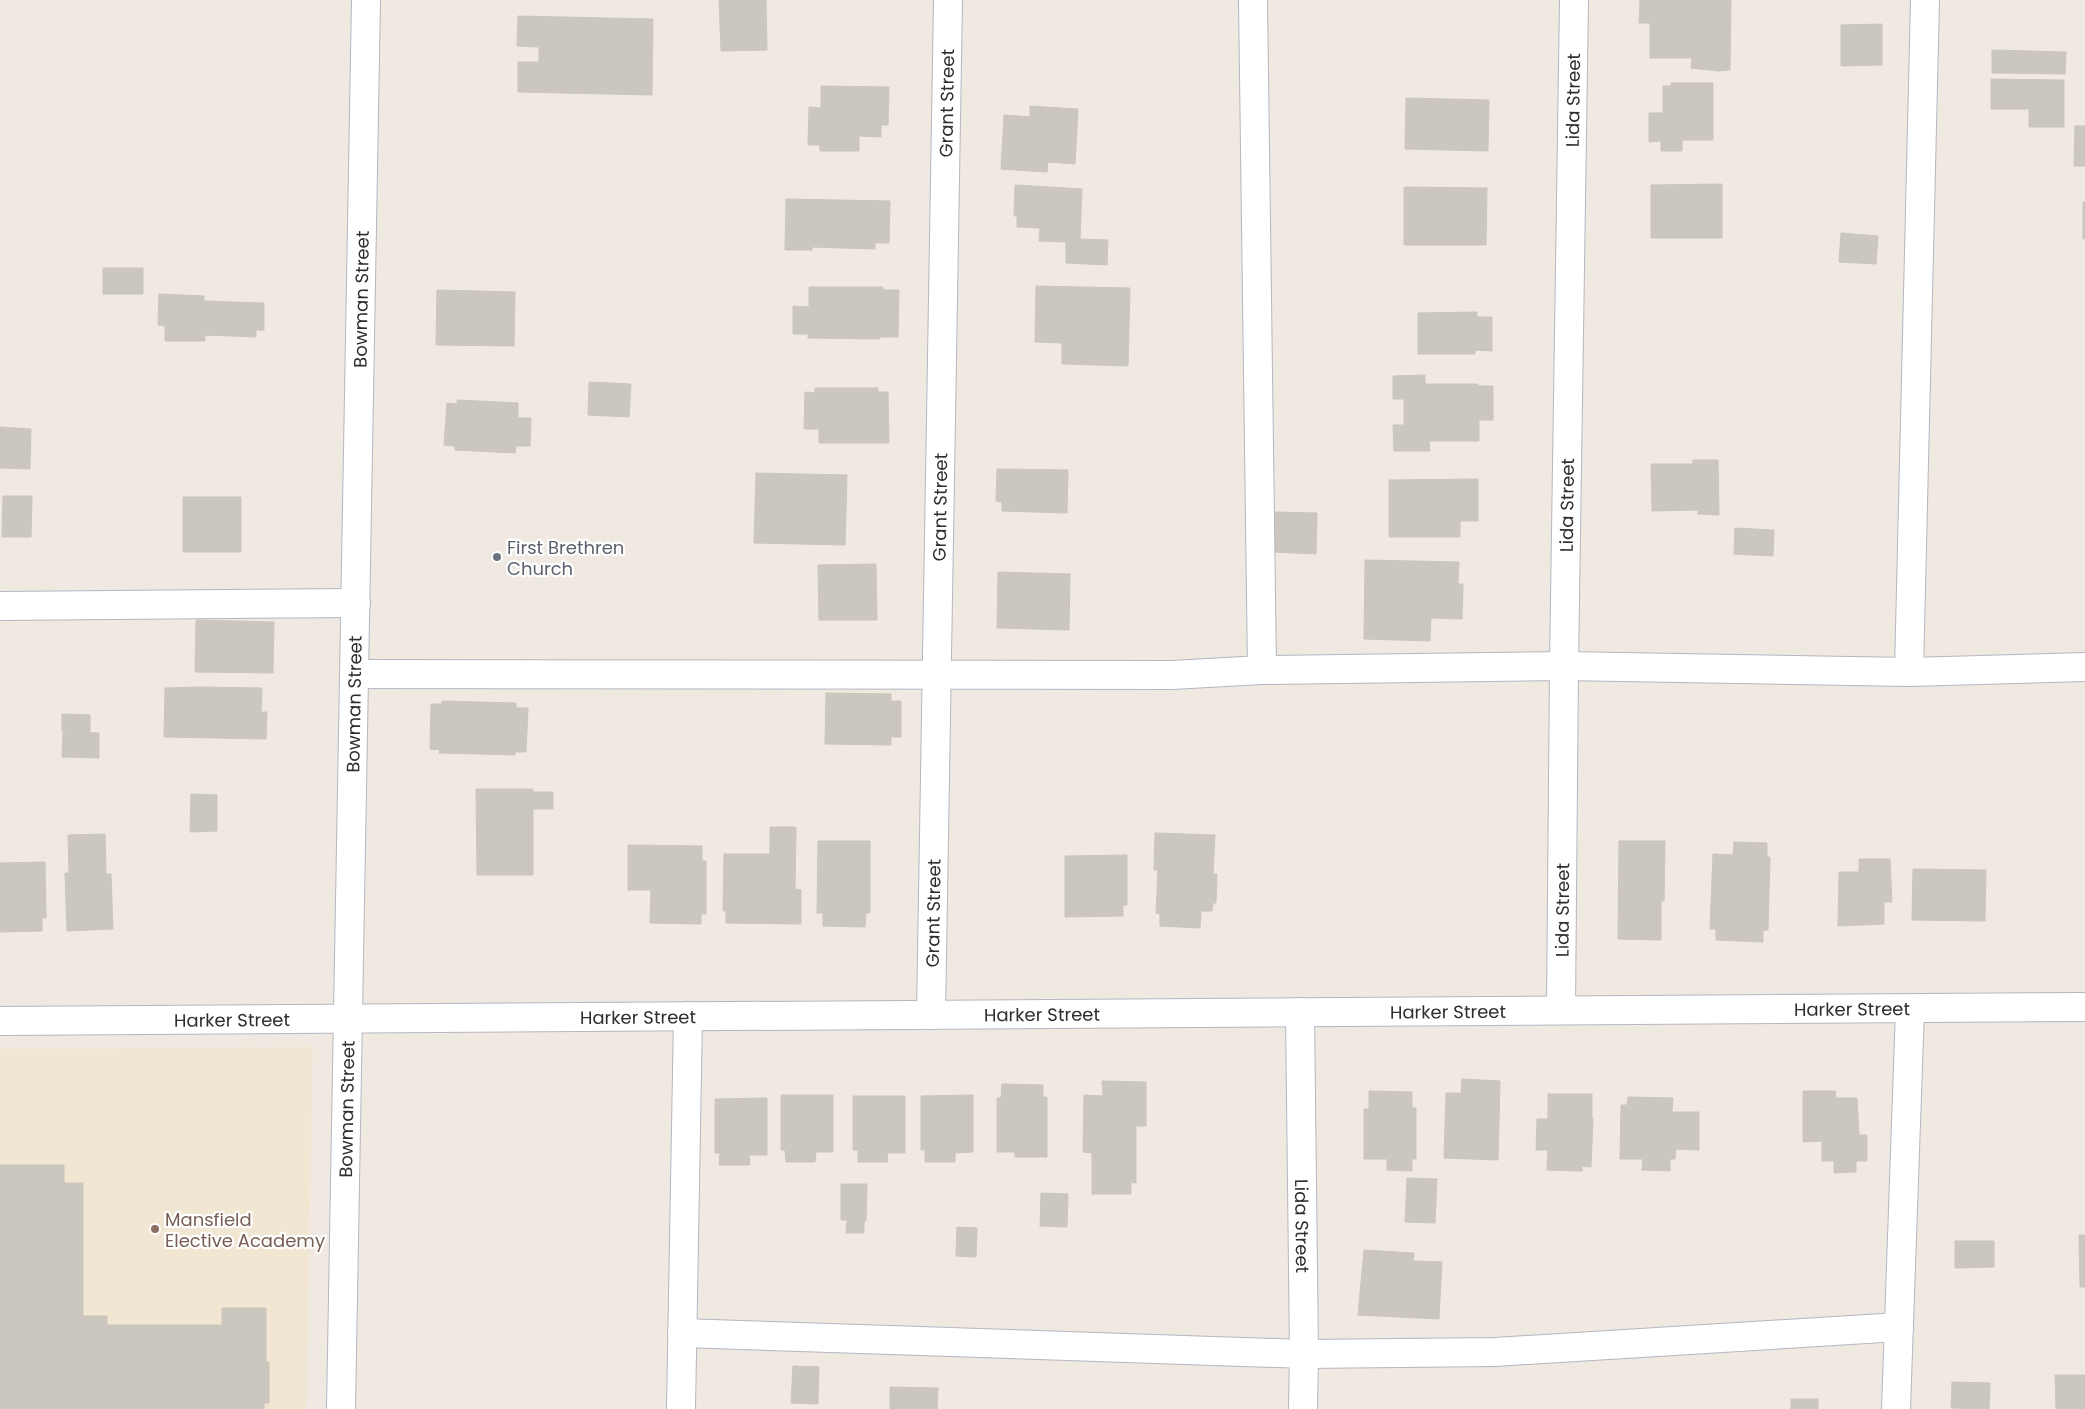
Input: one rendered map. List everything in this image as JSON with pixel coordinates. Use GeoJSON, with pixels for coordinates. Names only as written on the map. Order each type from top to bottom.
{"type":"FeatureCollection","features":[{"type":"Feature","properties":{"kind":"street","name":"Bowman Street"},"geometry":{"type":"LineString","coordinates":[[341,1409],[347,1018],[356,674],[366,0]]}},
{"type":"Feature","properties":{"kind":"street","name":"Grant Street"},"geometry":{"type":"LineString","coordinates":[[931,1015],[948,0]]}},
{"type":"Feature","properties":{"kind":"street"},"geometry":{"type":"LineString","coordinates":[[1253,0],[1262,670]]}},
{"type":"Feature","properties":{"kind":"street","name":"Lida Street"},"geometry":{"type":"LineString","coordinates":[[1561,1010],[1574,0]]}},
{"type":"Feature","properties":{"kind":"street"},"geometry":{"type":"LineString","coordinates":[[1909,672],[1925,0]]}},
{"type":"Feature","properties":{"kind":"street"},"geometry":{"type":"LineString","coordinates":[[0,606],[356,603]]}},
{"type":"Feature","properties":{"kind":"street"},"geometry":{"type":"LineString","coordinates":[[356,674],[1172,675],[1262,670],[1564,666],[1909,672],[2085,667]]}},
{"type":"Feature","properties":{"kind":"street","name":"Harker Street"},"geometry":{"type":"LineString","coordinates":[[0,1020],[2085,1008]]}},
{"type":"Feature","properties":{"kind":"street"},"geometry":{"type":"LineString","coordinates":[[1896,1409],[1910,1009]]}},
{"type":"Feature","properties":{"kind":"street","name":"Lida Street"},"geometry":{"type":"LineString","coordinates":[[1300,1012],[1303,1409]]}},
{"type":"Feature","properties":{"kind":"street"},"geometry":{"type":"LineString","coordinates":[[681,1409],[688,1016]]}},
{"type":"Feature","properties":{"kind":"street"},"geometry":{"type":"LineString","coordinates":[[682,1334],[1304,1354],[1495,1352],[1899,1328]]}},
{"type":"Feature","properties":{"kind":"shaded area","name":"Mansfield Elective Academy"},"geometry":{"type":"Polygon","coordinates":[[[313,1047],[306,1409],[0,1409],[0,1049],[313,1047]]]}},
{"type":"Feature","properties":{"kind":"building"},"geometry":{"type":"Polygon","coordinates":[[[719,0],[766,0],[767,50],[721,51],[719,0]]]}},
{"type":"Feature","properties":{"kind":"building"},"geometry":{"type":"Polygon","coordinates":[[[1640,0],[1731,0],[1730,70],[1718,71],[1691,68],[1692,58],[1650,58],[1650,23],[1639,23],[1640,0]]]}},
{"type":"Feature","properties":{"kind":"building"},"geometry":{"type":"Polygon","coordinates":[[[518,16],[653,19],[652,95],[518,92],[518,62],[539,62],[539,47],[517,46],[518,16]]]}},
{"type":"Feature","properties":{"kind":"building"},"geometry":{"type":"Polygon","coordinates":[[[1882,24],[1882,65],[1841,66],[1841,25],[1882,24]]]}},
{"type":"Feature","properties":{"kind":"building"},"geometry":{"type":"Polygon","coordinates":[[[1992,50],[2066,52],[2065,74],[1992,73],[1992,50]]]}},
{"type":"Feature","properties":{"kind":"building"},"geometry":{"type":"Polygon","coordinates":[[[1991,79],[2064,80],[2064,127],[2029,127],[2029,109],[1991,109],[1991,79]]]}},
{"type":"Feature","properties":{"kind":"building"},"geometry":{"type":"Polygon","coordinates":[[[1671,83],[1713,83],[1713,140],[1682,140],[1682,151],[1661,151],[1661,141],[1649,142],[1649,113],[1663,113],[1663,86],[1671,86],[1671,83]]]}},
{"type":"Feature","properties":{"kind":"building"},"geometry":{"type":"Polygon","coordinates":[[[821,86],[889,87],[888,125],[881,125],[881,137],[859,136],[859,151],[820,151],[820,145],[808,145],[809,107],[821,108],[821,86]]]}},
{"type":"Feature","properties":{"kind":"building"},"geometry":{"type":"Polygon","coordinates":[[[1406,98],[1489,100],[1488,151],[1405,149],[1406,98]]]}},
{"type":"Feature","properties":{"kind":"building"},"geometry":{"type":"Polygon","coordinates":[[[1030,106],[1078,109],[1075,164],[1048,162],[1047,172],[1001,169],[1004,115],[1030,117],[1030,106]]]}},
{"type":"Feature","properties":{"kind":"building"},"geometry":{"type":"Polygon","coordinates":[[[2075,126],[2085,126],[2085,166],[2074,166],[2075,126]]]}},
{"type":"Feature","properties":{"kind":"building"},"geometry":{"type":"Polygon","coordinates":[[[1722,184],[1722,238],[1651,238],[1651,185],[1722,184]]]}},
{"type":"Feature","properties":{"kind":"building"},"geometry":{"type":"Polygon","coordinates":[[[1015,185],[1082,189],[1080,239],[1108,240],[1107,265],[1066,263],[1066,242],[1039,241],[1040,228],[1017,227],[1017,216],[1014,216],[1015,185]]]}},
{"type":"Feature","properties":{"kind":"building"},"geometry":{"type":"Polygon","coordinates":[[[1404,187],[1487,188],[1486,245],[1404,245],[1404,187]]]}},
{"type":"Feature","properties":{"kind":"building"},"geometry":{"type":"Polygon","coordinates":[[[786,199],[890,201],[889,243],[875,243],[875,249],[812,247],[812,250],[785,250],[786,199]]]}},
{"type":"Feature","properties":{"kind":"building"},"geometry":{"type":"Polygon","coordinates":[[[2083,202],[2085,202],[2085,239],[2083,239],[2083,202]]]}},
{"type":"Feature","properties":{"kind":"building"},"geometry":{"type":"Polygon","coordinates":[[[1841,233],[1878,236],[1876,264],[1839,262],[1841,233]]]}},
{"type":"Feature","properties":{"kind":"building"},"geometry":{"type":"Polygon","coordinates":[[[103,268],[143,268],[143,294],[103,294],[103,268]]]}},
{"type":"Feature","properties":{"kind":"building"},"geometry":{"type":"Polygon","coordinates":[[[1036,286],[1130,288],[1128,366],[1062,364],[1062,343],[1035,342],[1036,286]]]}},
{"type":"Feature","properties":{"kind":"building"},"geometry":{"type":"Polygon","coordinates":[[[809,287],[883,287],[883,290],[899,290],[898,337],[880,337],[880,339],[808,338],[808,334],[793,334],[793,306],[809,307],[809,287]]]}},
{"type":"Feature","properties":{"kind":"building"},"geometry":{"type":"Polygon","coordinates":[[[437,290],[515,292],[514,346],[436,345],[437,290]]]}},
{"type":"Feature","properties":{"kind":"building"},"geometry":{"type":"Polygon","coordinates":[[[159,294],[204,296],[204,301],[264,303],[264,330],[256,330],[256,337],[205,335],[205,341],[165,341],[165,326],[158,325],[159,294]]]}},
{"type":"Feature","properties":{"kind":"building"},"geometry":{"type":"Polygon","coordinates":[[[1477,312],[1477,317],[1492,317],[1492,351],[1475,350],[1475,354],[1418,354],[1418,313],[1477,312]]]}},
{"type":"Feature","properties":{"kind":"building"},"geometry":{"type":"Polygon","coordinates":[[[1425,375],[1425,384],[1478,384],[1478,386],[1493,386],[1493,420],[1479,420],[1479,441],[1429,441],[1430,451],[1394,451],[1393,425],[1404,425],[1404,399],[1393,399],[1393,376],[1425,375]]]}},
{"type":"Feature","properties":{"kind":"building"},"geometry":{"type":"Polygon","coordinates":[[[589,382],[631,384],[629,417],[588,415],[589,382]]]}},
{"type":"Feature","properties":{"kind":"building"},"geometry":{"type":"Polygon","coordinates":[[[815,388],[878,388],[878,392],[888,392],[889,443],[819,443],[819,429],[804,429],[805,392],[815,393],[815,388]]]}},
{"type":"Feature","properties":{"kind":"building"},"geometry":{"type":"Polygon","coordinates":[[[457,400],[518,403],[518,418],[531,418],[530,446],[516,446],[515,453],[455,450],[455,446],[444,445],[447,403],[457,404],[457,400]]]}},
{"type":"Feature","properties":{"kind":"building"},"geometry":{"type":"Polygon","coordinates":[[[0,427],[31,429],[30,469],[0,468],[0,427]]]}},
{"type":"Feature","properties":{"kind":"building"},"geometry":{"type":"Polygon","coordinates":[[[1693,460],[1718,460],[1719,515],[1698,514],[1698,510],[1652,511],[1651,464],[1693,464],[1693,460]]]}},
{"type":"Feature","properties":{"kind":"building"},"geometry":{"type":"Polygon","coordinates":[[[997,469],[1068,470],[1067,513],[1002,511],[1002,502],[996,501],[997,469]]]}},
{"type":"Feature","properties":{"kind":"building"},"geometry":{"type":"Polygon","coordinates":[[[756,473],[847,475],[845,545],[754,543],[756,473]]]}},
{"type":"Feature","properties":{"kind":"building"},"geometry":{"type":"Polygon","coordinates":[[[1478,479],[1478,521],[1460,521],[1460,537],[1389,537],[1389,480],[1478,479]]]}},
{"type":"Feature","properties":{"kind":"building"},"geometry":{"type":"Polygon","coordinates":[[[3,496],[32,496],[31,537],[2,537],[3,496]]]}},
{"type":"Feature","properties":{"kind":"building"},"geometry":{"type":"Polygon","coordinates":[[[183,497],[241,497],[241,552],[183,552],[183,497]]]}},
{"type":"Feature","properties":{"kind":"building"},"geometry":{"type":"Polygon","coordinates":[[[1274,512],[1317,513],[1316,554],[1273,552],[1274,512]]]}},
{"type":"Feature","properties":{"kind":"building"},"geometry":{"type":"Polygon","coordinates":[[[1735,528],[1774,530],[1773,556],[1734,554],[1735,528]]]}},
{"type":"Feature","properties":{"kind":"building"},"geometry":{"type":"Polygon","coordinates":[[[1365,560],[1459,562],[1458,584],[1463,584],[1462,619],[1431,618],[1430,641],[1364,639],[1365,560]]]}},
{"type":"Feature","properties":{"kind":"building"},"geometry":{"type":"Polygon","coordinates":[[[876,564],[877,620],[819,620],[818,565],[876,564]]]}},
{"type":"Feature","properties":{"kind":"building"},"geometry":{"type":"Polygon","coordinates":[[[998,572],[1070,574],[1069,630],[997,628],[998,572]]]}},
{"type":"Feature","properties":{"kind":"building"},"geometry":{"type":"Polygon","coordinates":[[[196,620],[274,622],[273,673],[195,672],[196,620]]]}},
{"type":"Feature","properties":{"kind":"building"},"geometry":{"type":"Polygon","coordinates":[[[165,688],[262,688],[261,712],[267,712],[266,739],[164,737],[165,688]]]}},
{"type":"Feature","properties":{"kind":"building"},"geometry":{"type":"Polygon","coordinates":[[[826,693],[891,694],[891,701],[901,701],[901,737],[891,737],[891,745],[825,744],[826,693]]]}},
{"type":"Feature","properties":{"kind":"building"},"geometry":{"type":"Polygon","coordinates":[[[442,701],[516,703],[516,708],[528,708],[526,752],[515,752],[515,755],[439,753],[440,750],[430,749],[431,704],[442,704],[442,701]]]}},
{"type":"Feature","properties":{"kind":"building"},"geometry":{"type":"Polygon","coordinates":[[[62,714],[90,715],[90,732],[62,731],[62,714]]]}},
{"type":"Feature","properties":{"kind":"building"},"geometry":{"type":"Polygon","coordinates":[[[63,732],[99,733],[99,758],[62,757],[63,732]]]}},
{"type":"Feature","properties":{"kind":"building"},"geometry":{"type":"Polygon","coordinates":[[[476,789],[533,789],[533,792],[553,792],[553,809],[533,809],[533,875],[477,875],[476,789]]]}},
{"type":"Feature","properties":{"kind":"building"},"geometry":{"type":"Polygon","coordinates":[[[191,794],[217,795],[217,831],[190,832],[191,794]]]}},
{"type":"Feature","properties":{"kind":"building"},"geometry":{"type":"Polygon","coordinates":[[[770,827],[796,827],[795,889],[801,890],[801,924],[726,923],[726,911],[723,911],[724,854],[770,854],[770,827]]]}},
{"type":"Feature","properties":{"kind":"building"},"geometry":{"type":"Polygon","coordinates":[[[1155,833],[1215,835],[1213,874],[1217,874],[1216,903],[1213,903],[1212,911],[1201,911],[1200,928],[1160,926],[1160,914],[1156,913],[1158,870],[1154,870],[1155,833]]]}},
{"type":"Feature","properties":{"kind":"building"},"geometry":{"type":"Polygon","coordinates":[[[105,834],[106,874],[111,874],[113,929],[67,931],[65,873],[69,873],[68,835],[105,834]]]}},
{"type":"Feature","properties":{"kind":"building"},"geometry":{"type":"Polygon","coordinates":[[[818,841],[870,841],[870,913],[866,913],[865,927],[823,926],[823,913],[817,913],[818,841]]]}},
{"type":"Feature","properties":{"kind":"building"},"geometry":{"type":"Polygon","coordinates":[[[1619,841],[1665,841],[1664,901],[1661,901],[1661,940],[1618,939],[1619,841]]]}},
{"type":"Feature","properties":{"kind":"building"},"geometry":{"type":"Polygon","coordinates":[[[1734,842],[1767,843],[1767,857],[1770,857],[1768,930],[1763,930],[1763,942],[1716,940],[1716,929],[1710,929],[1713,854],[1733,855],[1734,842]]]}},
{"type":"Feature","properties":{"kind":"building"},"geometry":{"type":"Polygon","coordinates":[[[628,845],[702,846],[702,861],[706,861],[706,914],[701,914],[701,924],[650,923],[651,890],[628,890],[628,845]]]}},
{"type":"Feature","properties":{"kind":"building"},"geometry":{"type":"Polygon","coordinates":[[[1127,855],[1127,905],[1123,905],[1123,916],[1065,917],[1065,856],[1127,855]]]}},
{"type":"Feature","properties":{"kind":"building"},"geometry":{"type":"Polygon","coordinates":[[[1859,859],[1890,859],[1892,902],[1884,902],[1884,924],[1838,926],[1839,872],[1859,872],[1859,859]]]}},
{"type":"Feature","properties":{"kind":"building"},"geometry":{"type":"Polygon","coordinates":[[[45,862],[46,918],[42,918],[42,931],[0,932],[0,863],[45,862]]]}},
{"type":"Feature","properties":{"kind":"building"},"geometry":{"type":"Polygon","coordinates":[[[1913,869],[1986,870],[1985,921],[1912,920],[1913,869]]]}},
{"type":"Feature","properties":{"kind":"building"},"geometry":{"type":"Polygon","coordinates":[[[1462,1079],[1500,1081],[1498,1160],[1444,1158],[1446,1093],[1461,1093],[1462,1079]]]}},
{"type":"Feature","properties":{"kind":"building"},"geometry":{"type":"Polygon","coordinates":[[[1102,1081],[1146,1082],[1146,1126],[1136,1126],[1136,1183],[1131,1182],[1131,1194],[1092,1194],[1092,1153],[1083,1152],[1084,1095],[1103,1096],[1102,1081]]]}},
{"type":"Feature","properties":{"kind":"building"},"geometry":{"type":"Polygon","coordinates":[[[1002,1084],[1043,1085],[1043,1097],[1047,1097],[1047,1157],[1015,1157],[1015,1152],[997,1152],[997,1098],[1001,1098],[1002,1084]]]}},
{"type":"Feature","properties":{"kind":"building"},"geometry":{"type":"Polygon","coordinates":[[[1369,1091],[1412,1092],[1412,1108],[1416,1108],[1416,1159],[1412,1159],[1412,1171],[1387,1170],[1387,1159],[1364,1159],[1364,1109],[1369,1109],[1369,1091]]]}},
{"type":"Feature","properties":{"kind":"building"},"geometry":{"type":"Polygon","coordinates":[[[1803,1091],[1835,1091],[1836,1098],[1857,1098],[1859,1135],[1867,1135],[1867,1161],[1856,1161],[1856,1172],[1834,1173],[1834,1161],[1822,1161],[1822,1141],[1803,1142],[1803,1091]]]}},
{"type":"Feature","properties":{"kind":"building"},"geometry":{"type":"Polygon","coordinates":[[[1548,1094],[1592,1094],[1591,1167],[1582,1166],[1582,1171],[1547,1170],[1548,1150],[1536,1150],[1537,1119],[1548,1119],[1548,1094]]]}},
{"type":"Feature","properties":{"kind":"building"},"geometry":{"type":"Polygon","coordinates":[[[781,1095],[833,1095],[833,1152],[816,1152],[815,1162],[786,1162],[785,1150],[781,1150],[781,1095]]]}},
{"type":"Feature","properties":{"kind":"building"},"geometry":{"type":"Polygon","coordinates":[[[973,1095],[973,1152],[955,1153],[955,1162],[925,1162],[925,1150],[921,1150],[921,1096],[973,1095]]]}},
{"type":"Feature","properties":{"kind":"building"},"geometry":{"type":"Polygon","coordinates":[[[853,1096],[905,1096],[905,1153],[887,1153],[888,1162],[858,1162],[858,1150],[853,1150],[853,1096]]]}},
{"type":"Feature","properties":{"kind":"building"},"geometry":{"type":"Polygon","coordinates":[[[1628,1097],[1673,1098],[1672,1112],[1699,1112],[1699,1150],[1676,1149],[1675,1159],[1670,1159],[1670,1171],[1642,1170],[1643,1159],[1620,1159],[1621,1105],[1627,1105],[1628,1097]]]}},
{"type":"Feature","properties":{"kind":"building"},"geometry":{"type":"Polygon","coordinates":[[[767,1098],[767,1155],[749,1155],[750,1165],[719,1165],[720,1153],[715,1153],[715,1099],[767,1098]]]}},
{"type":"Feature","properties":{"kind":"building"},"geometry":{"type":"Polygon","coordinates":[[[0,1165],[64,1165],[64,1183],[83,1183],[83,1316],[107,1316],[107,1325],[222,1325],[222,1308],[266,1308],[266,1362],[269,1362],[269,1403],[264,1403],[264,1409],[0,1409],[0,1165]]]}},
{"type":"Feature","properties":{"kind":"building"},"geometry":{"type":"Polygon","coordinates":[[[1407,1178],[1437,1179],[1435,1223],[1405,1222],[1407,1178]]]}},
{"type":"Feature","properties":{"kind":"building"},"geometry":{"type":"Polygon","coordinates":[[[841,1184],[867,1184],[864,1233],[846,1233],[847,1220],[841,1220],[841,1184]]]}},
{"type":"Feature","properties":{"kind":"building"},"geometry":{"type":"Polygon","coordinates":[[[1041,1193],[1068,1194],[1067,1227],[1040,1226],[1041,1193]]]}},
{"type":"Feature","properties":{"kind":"building"},"geometry":{"type":"Polygon","coordinates":[[[957,1227],[977,1228],[976,1257],[956,1256],[957,1227]]]}},
{"type":"Feature","properties":{"kind":"building"},"geometry":{"type":"Polygon","coordinates":[[[2079,1235],[2085,1235],[2085,1287],[2080,1287],[2079,1235]]]}},
{"type":"Feature","properties":{"kind":"building"},"geometry":{"type":"Polygon","coordinates":[[[1955,1241],[1994,1241],[1994,1267],[1955,1268],[1955,1241]]]}},
{"type":"Feature","properties":{"kind":"building"},"geometry":{"type":"Polygon","coordinates":[[[1364,1250],[1414,1253],[1413,1261],[1442,1262],[1439,1319],[1358,1315],[1364,1250]]]}},
{"type":"Feature","properties":{"kind":"building"},"geometry":{"type":"Polygon","coordinates":[[[793,1366],[819,1367],[818,1404],[791,1403],[793,1366]]]}},
{"type":"Feature","properties":{"kind":"building"},"geometry":{"type":"Polygon","coordinates":[[[2055,1375],[2085,1375],[2085,1409],[2056,1409],[2055,1375]]]}},
{"type":"Feature","properties":{"kind":"building"},"geometry":{"type":"Polygon","coordinates":[[[1952,1382],[1990,1383],[1989,1409],[1951,1408],[1952,1382]]]}},
{"type":"Feature","properties":{"kind":"building"},"geometry":{"type":"Polygon","coordinates":[[[890,1387],[938,1388],[937,1409],[890,1409],[890,1387]]]}},
{"type":"Feature","properties":{"kind":"building"},"geometry":{"type":"Polygon","coordinates":[[[1791,1399],[1818,1399],[1818,1409],[1791,1409],[1791,1399]]]}},
{"type":"Feature","properties":{"kind":"place","name":"First Brethren Church"},"geometry":{"type":"Point","coordinates":[497,557]}},
{"type":"Feature","properties":{"kind":"place","name":"Mansfield Elective Academy"},"geometry":{"type":"Point","coordinates":[155,1229]}}]}
